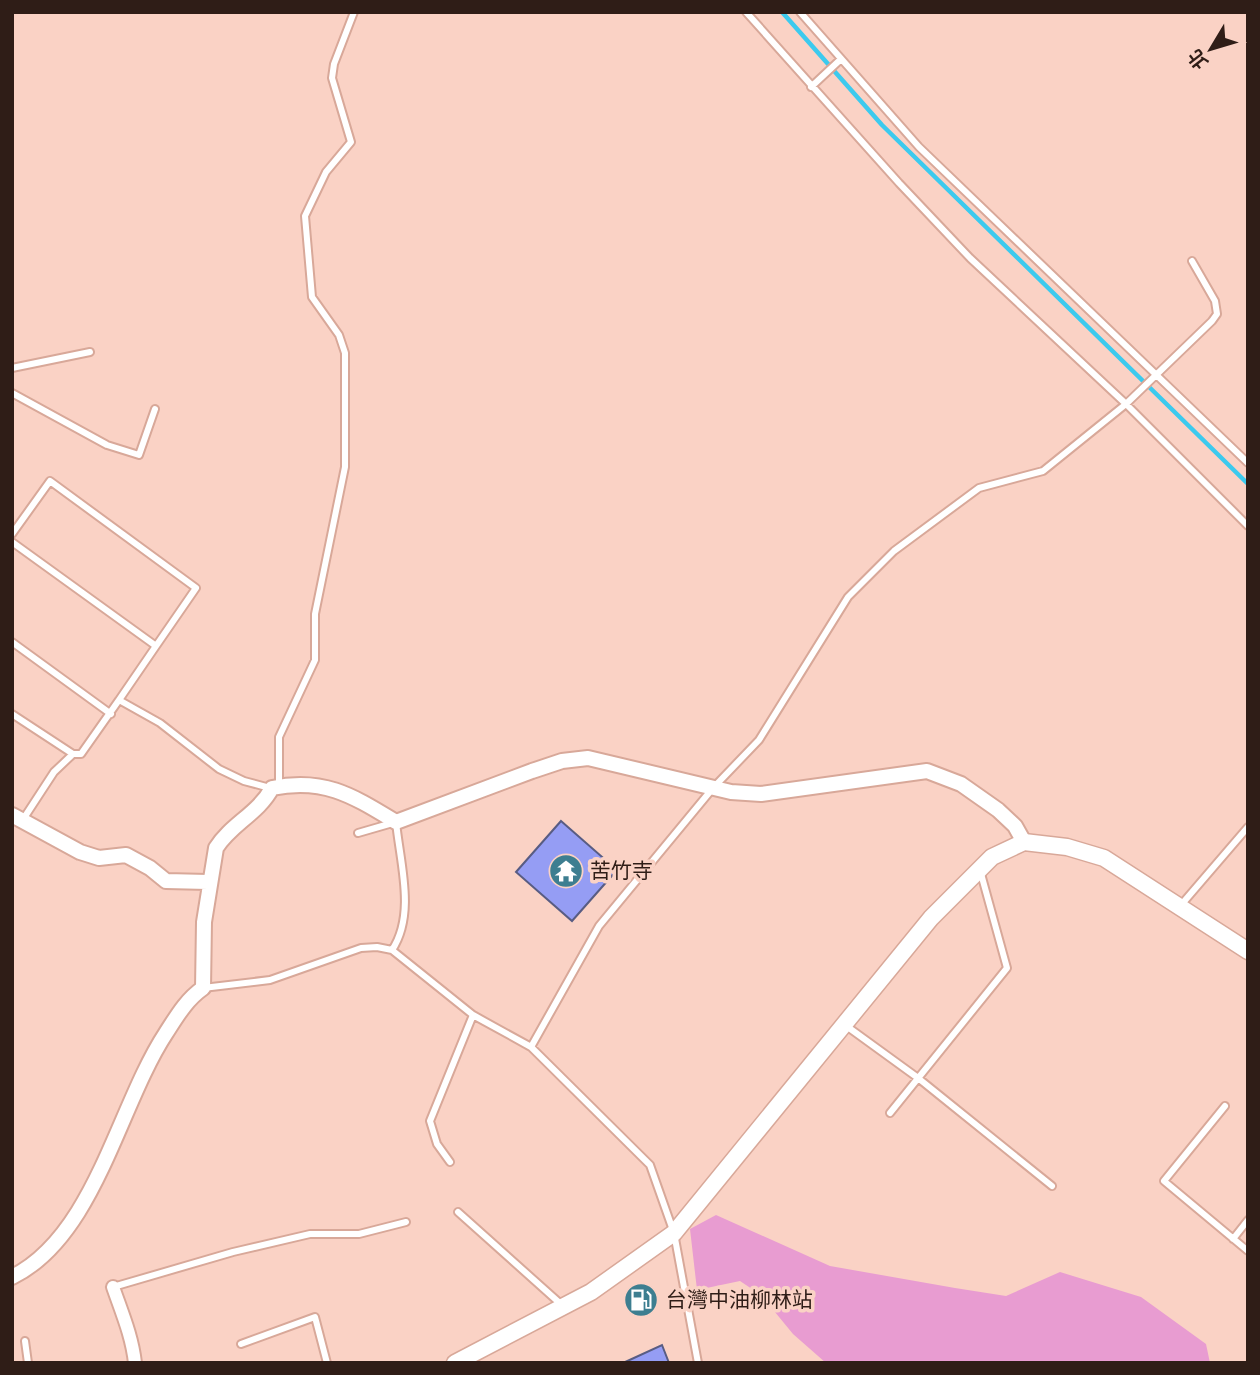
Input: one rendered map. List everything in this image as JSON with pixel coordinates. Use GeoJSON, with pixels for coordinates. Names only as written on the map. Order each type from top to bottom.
{"type":"FeatureCollection","features":[{"type":"Feature","properties":{"kind":"main road"},"geometry":{"type":"LineString","coordinates":[[455,1363],[617,1277],[674,1233],[931,918],[992,857],[1024,842],[1067,847],[1104,858],[1181,905],[1248,951]]}},
{"type":"Feature","properties":{"kind":"street"},"geometry":{"type":"LineString","coordinates":[[12,1277],[49,1250],[83,1204],[146,1062],[184,1004],[203,988],[202,957],[208,882],[216,848],[222,838],[263,805],[275,788],[289,784],[331,787],[347,792],[396,822],[562,761],[588,758],[731,792],[779,793],[927,771],[953,780],[998,810],[1015,826],[1024,842]]}},
{"type":"Feature","properties":{"kind":"street"},"geometry":{"type":"LineString","coordinates":[[17,818],[62,844],[99,858],[126,855],[150,868],[166,881],[208,882]]}},
{"type":"Feature","properties":{"kind":"street"},"geometry":{"type":"LineString","coordinates":[[113,1287],[122,1318],[132,1336],[135,1363]]}},
{"type":"Feature","properties":{"kind":"lane"},"geometry":{"type":"LineString","coordinates":[[119,700],[160,723],[219,769],[244,781],[275,788],[279,737],[316,660],[315,614],[345,467],[345,354],[339,335],[312,297],[305,216],[326,172],[351,142],[332,78],[334,64],[354,12]]}},
{"type":"Feature","properties":{"kind":"lane"},"geometry":{"type":"LineString","coordinates":[[746,12],[811,87],[970,258],[1126,404],[1248,526]]}},
{"type":"Feature","properties":{"kind":"lane"},"geometry":{"type":"LineString","coordinates":[[800,12],[919,148],[1248,463]]}},
{"type":"Feature","properties":{"kind":"lane"},"geometry":{"type":"LineString","coordinates":[[811,87],[841,59]]}},
{"type":"Feature","properties":{"kind":"lane"},"geometry":{"type":"LineString","coordinates":[[531,1047],[599,926],[713,788],[759,740],[848,597],[894,551],[979,488],[1043,471],[1126,404],[1217,314],[1215,301],[1192,261]]}},
{"type":"Feature","properties":{"kind":"lane"},"geometry":{"type":"LineString","coordinates":[[12,368],[90,352]]}},
{"type":"Feature","properties":{"kind":"lane"},"geometry":{"type":"LineString","coordinates":[[12,393],[107,445],[139,455],[155,409]]}},
{"type":"Feature","properties":{"kind":"lane"},"geometry":{"type":"LineString","coordinates":[[12,534],[50,481],[196,587],[82,754],[74,754],[12,714]]}},
{"type":"Feature","properties":{"kind":"lane"},"geometry":{"type":"LineString","coordinates":[[12,542],[156,646]]}},
{"type":"Feature","properties":{"kind":"lane"},"geometry":{"type":"LineString","coordinates":[[12,642],[111,714]]}},
{"type":"Feature","properties":{"kind":"lane"},"geometry":{"type":"LineString","coordinates":[[17,818],[54,772],[74,754]]}},
{"type":"Feature","properties":{"kind":"lane"},"geometry":{"type":"LineString","coordinates":[[358,833],[396,822],[405,912],[403,933],[392,950]]}},
{"type":"Feature","properties":{"kind":"lane"},"geometry":{"type":"LineString","coordinates":[[1181,905],[1248,827]]}},
{"type":"Feature","properties":{"kind":"lane"},"geometry":{"type":"LineString","coordinates":[[890,1113],[1007,968],[980,869]]}},
{"type":"Feature","properties":{"kind":"lane"},"geometry":{"type":"LineString","coordinates":[[203,988],[270,981],[361,947],[392,950],[473,1015],[531,1047],[650,1166],[674,1233],[698,1363]]}},
{"type":"Feature","properties":{"kind":"lane"},"geometry":{"type":"LineString","coordinates":[[450,1162],[437,1144],[430,1121],[473,1015]]}},
{"type":"Feature","properties":{"kind":"lane"},"geometry":{"type":"LineString","coordinates":[[845,1026],[918,1078],[1052,1186]]}},
{"type":"Feature","properties":{"kind":"lane"},"geometry":{"type":"LineString","coordinates":[[1225,1106],[1164,1181],[1248,1251]]}},
{"type":"Feature","properties":{"kind":"lane"},"geometry":{"type":"LineString","coordinates":[[458,1212],[563,1307]]}},
{"type":"Feature","properties":{"kind":"lane"},"geometry":{"type":"LineString","coordinates":[[1233,1239],[1248,1220]]}},
{"type":"Feature","properties":{"kind":"lane"},"geometry":{"type":"LineString","coordinates":[[113,1287],[233,1252],[310,1234],[359,1234],[407,1222]]}},
{"type":"Feature","properties":{"kind":"lane"},"geometry":{"type":"LineString","coordinates":[[241,1344],[316,1317],[327,1363]]}},
{"type":"Feature","properties":{"kind":"lane"},"geometry":{"type":"LineString","coordinates":[[25,1341],[28,1363]]}},
{"type":"Feature","properties":{"kind":"shaded area"},"geometry":{"type":"Polygon","coordinates":[[[716,1215],[830,1266],[955,1288],[1006,1296],[1060,1272],[1141,1297],[1206,1344],[1210,1363],[826,1363],[793,1334],[761,1295],[740,1281],[697,1290],[690,1229],[716,1215]]]}},
{"type":"Feature","properties":{"kind":"building","name":"苦竹寺"},"geometry":{"type":"Polygon","coordinates":[[[561,821],[617,870],[572,921],[516,872],[561,821]]]}},
{"type":"Feature","properties":{"kind":"building"},"geometry":{"type":"Polygon","coordinates":[[[662,1345],[669,1363],[623,1363],[662,1345]]]}},
{"type":"Feature","properties":{"kind":"waterway"},"geometry":{"type":"LineString","coordinates":[[782,12],[882,125],[1248,484]]}},
{"type":"Feature","properties":{"kind":"place","name":"苦竹寺"},"geometry":{"type":"Point","coordinates":[566,871]}},
{"type":"Feature","properties":{"kind":"place","name":"台灣中油柳林站"},"geometry":{"type":"Point","coordinates":[641,1300]}}]}
